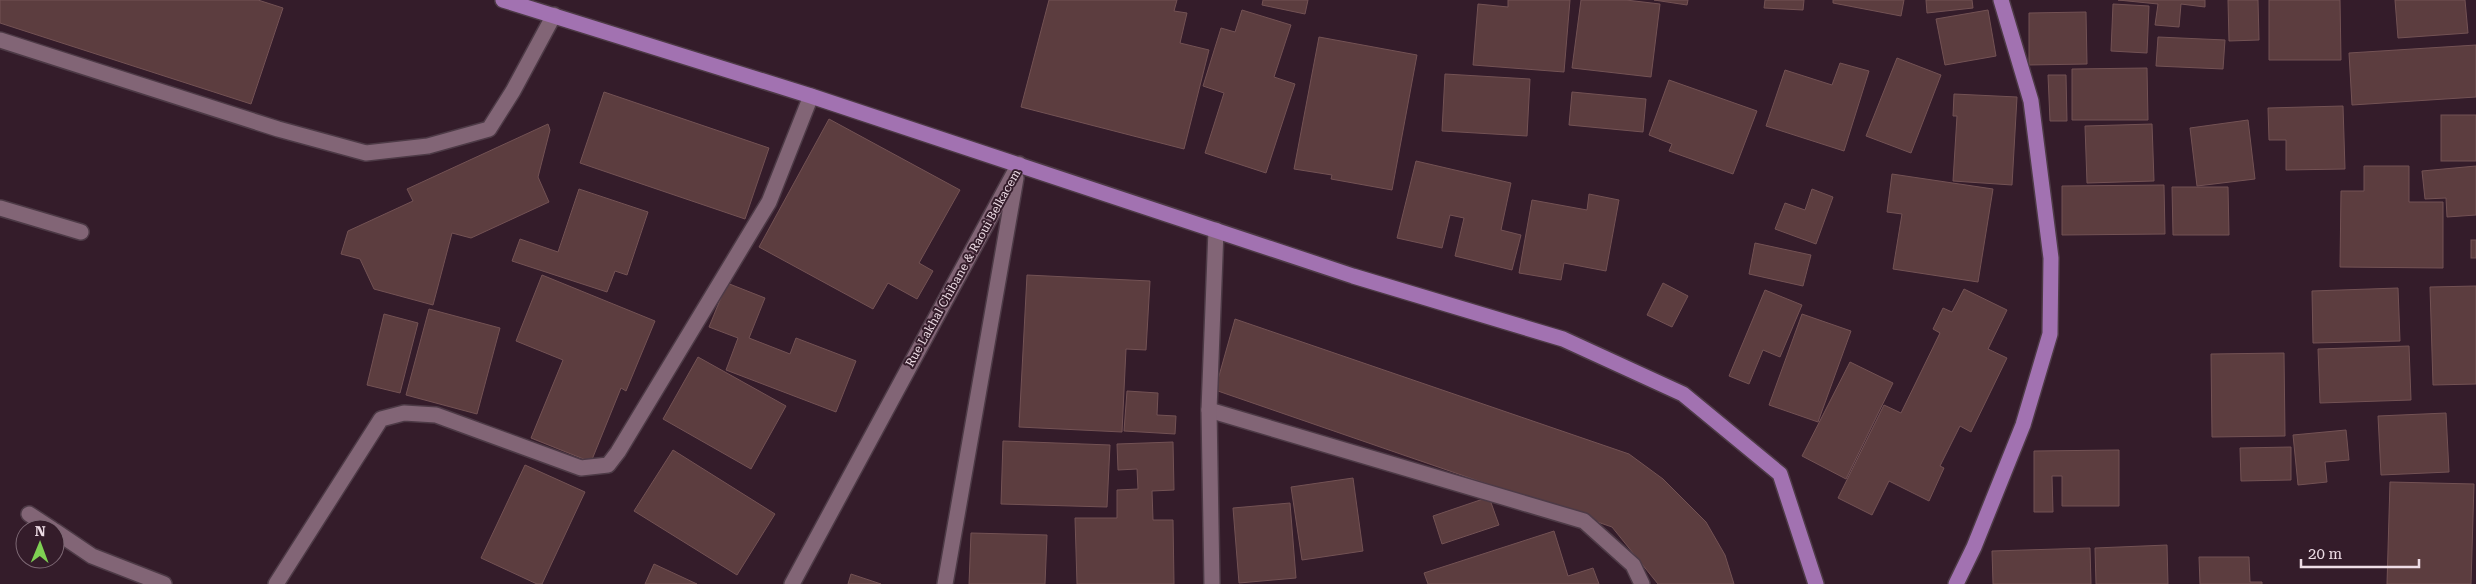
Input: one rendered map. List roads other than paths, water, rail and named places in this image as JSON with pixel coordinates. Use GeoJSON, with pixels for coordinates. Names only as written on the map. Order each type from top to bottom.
{"type":"FeatureCollection","features":[{"type":"Feature","properties":{"kind":"main road"},"geometry":{"type":"LineString","coordinates":[[503,0],[811,96],[1353,276],[1564,339],[1683,394],[1780,474],[1816,584]]}},
{"type":"Feature","properties":{"kind":"main road"},"geometry":{"type":"LineString","coordinates":[[1956,584],[1974,547],[2023,425],[2050,334],[2051,258],[2031,101],[2001,0]]}},
{"type":"Feature","properties":{"kind":"street"},"geometry":{"type":"LineString","coordinates":[[0,40],[278,129],[366,153],[428,146],[488,129],[513,91],[554,15]]}},
{"type":"Feature","properties":{"kind":"street"},"geometry":{"type":"LineString","coordinates":[[276,584],[381,419],[404,413],[436,415],[581,468],[608,465],[618,452],[769,202],[811,96]]}},
{"type":"Feature","properties":{"kind":"street","name":"Rue Lakhal Chibane & Raoui Belkacem"},"geometry":{"type":"LineString","coordinates":[[792,584],[1019,164]]}},
{"type":"Feature","properties":{"kind":"street","name":"Rue Lakhal Chibane & Raoui Belkacem"},"geometry":{"type":"LineString","coordinates":[[945,584],[1019,164]]}},
{"type":"Feature","properties":{"kind":"street"},"geometry":{"type":"LineString","coordinates":[[0,208],[81,232]]}},
{"type":"Feature","properties":{"kind":"street"},"geometry":{"type":"LineString","coordinates":[[1212,584],[1209,410],[1216,230]]}},
{"type":"Feature","properties":{"kind":"street"},"geometry":{"type":"LineString","coordinates":[[1209,410],[1584,521],[1633,565],[1642,584]]}},
{"type":"Feature","properties":{"kind":"street"},"geometry":{"type":"LineString","coordinates":[[29,514],[37,519]]}},
{"type":"Feature","properties":{"kind":"street"},"geometry":{"type":"LineString","coordinates":[[65,538],[92,556],[164,584]]}}]}
